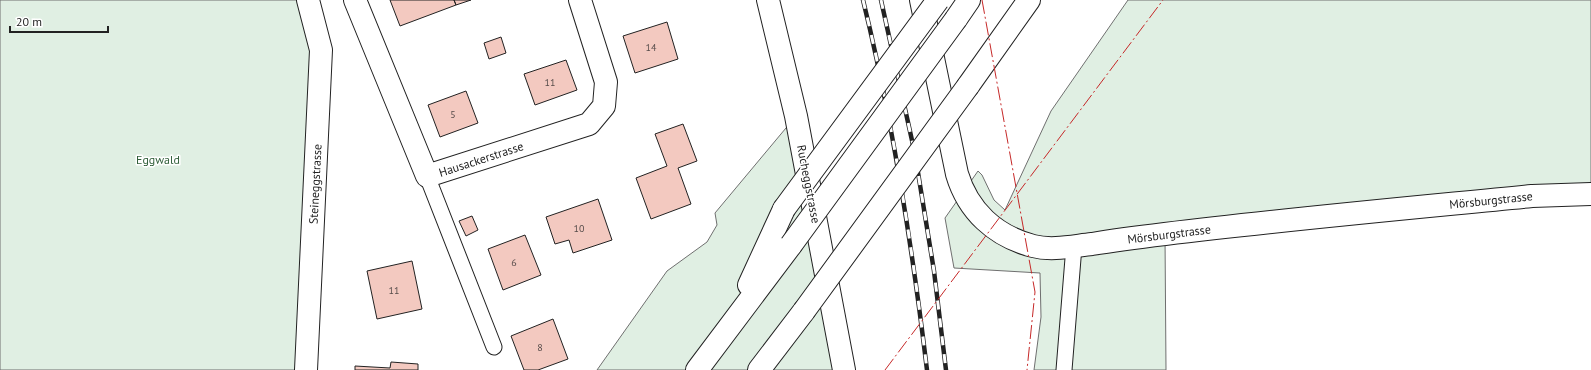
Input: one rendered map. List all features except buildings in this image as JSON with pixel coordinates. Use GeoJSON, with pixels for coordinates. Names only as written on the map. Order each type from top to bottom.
{"type":"FeatureCollection","features":[{"type":"Feature","properties":{"kind":"main road","name":"Steineggstrasse"},"geometry":{"type":"LineString","coordinates":[[306,370],[321,50],[308,0]]}},
{"type":"Feature","properties":{"kind":"main road","name":"Hausackerstrasse"},"geometry":{"type":"LineString","coordinates":[[355,0],[427,176],[589,124],[604,106],[606,82],[580,0]]}},
{"type":"Feature","properties":{"kind":"main road","name":"Rucheggstrasse"},"geometry":{"type":"LineString","coordinates":[[768,0],[796,116],[844,370]]}},
{"type":"Feature","properties":{"kind":"main road","name":"Mörsburgstrasse"},"geometry":{"type":"LineString","coordinates":[[921,0],[957,174],[962,190],[971,206],[988,223],[1016,240],[1034,246],[1046,248],[1074,246],[1165,234],[1532,196],[1591,194]]}},
{"type":"Feature","properties":{"kind":"main road"},"geometry":{"type":"LineString","coordinates":[[732,323],[784,209],[938,0]]}},
{"type":"Feature","properties":{"kind":"main road"},"geometry":{"type":"LineString","coordinates":[[697,370],[969,0]]}},
{"type":"Feature","properties":{"kind":"main road"},"geometry":{"type":"LineString","coordinates":[[759,370],[804,311],[1029,0]]}},
{"type":"Feature","properties":{"kind":"lane"},"geometry":{"type":"LineString","coordinates":[[427,176],[494,347]]}},
{"type":"Feature","properties":{"kind":"lane"},"geometry":{"type":"LineString","coordinates":[[1064,370],[1074,246]]}},
{"type":"Feature","properties":{"kind":"green space","name":"Eggwald"},"geometry":{"type":"Polygon","coordinates":[[[0,0],[308,0],[321,50],[306,370],[0,370],[0,0]]]}},
{"type":"Feature","properties":{"kind":"green space"},"geometry":{"type":"Polygon","coordinates":[[[1128,0],[1591,0],[1591,194],[1165,234],[1166,370],[1034,370],[1041,317],[1040,273],[954,268],[945,218],[978,171],[982,175],[994,200],[1005,210],[1051,111],[1128,0]]]}},
{"type":"Feature","properties":{"kind":"green space"},"geometry":{"type":"Polygon","coordinates":[[[796,116],[839,370],[597,370],[667,271],[707,242],[717,225],[715,213],[796,116]]]}},
{"type":"Feature","properties":{"kind":"railway"},"geometry":{"type":"LineString","coordinates":[[863,0],[884,92],[901,184],[927,370]]}},
{"type":"Feature","properties":{"kind":"railway"},"geometry":{"type":"LineString","coordinates":[[881,0],[915,154],[934,271],[946,370]]}},
{"type":"Feature","properties":{"kind":"power"},"geometry":{"type":"LineString","coordinates":[[982,0],[1035,292],[1027,370]]}},
{"type":"Feature","properties":{"kind":"power"},"geometry":{"type":"LineString","coordinates":[[885,370],[1163,0]]}}]}
